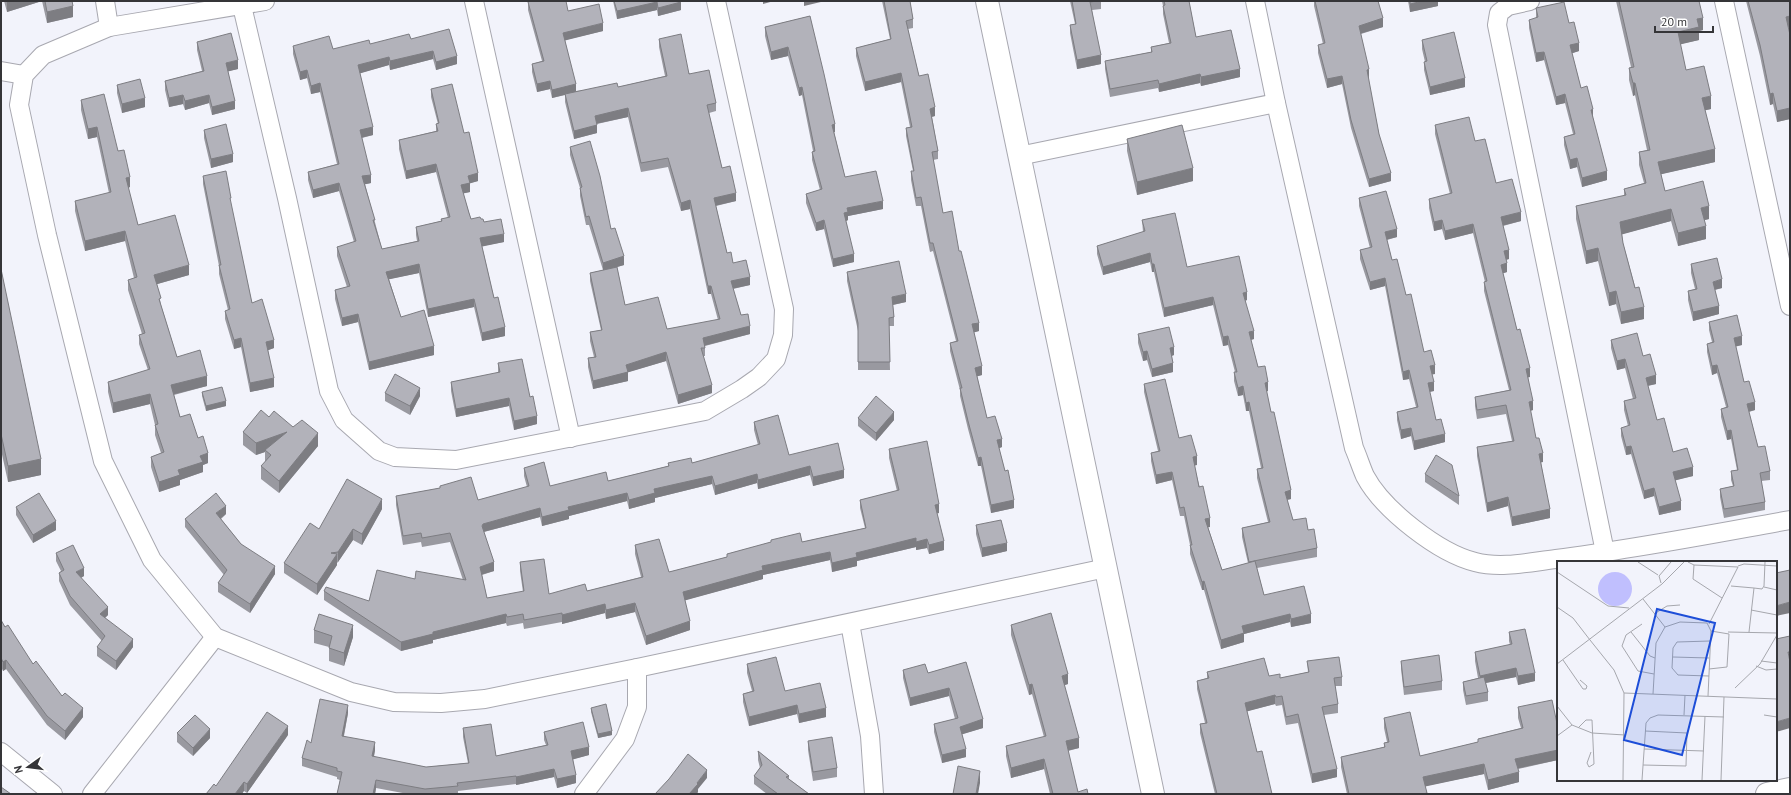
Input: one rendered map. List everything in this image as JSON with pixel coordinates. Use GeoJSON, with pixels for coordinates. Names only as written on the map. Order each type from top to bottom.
{"type":"FeatureCollection","features":[{"type":"Feature","properties":{"kind":"street"},"geometry":{"type":"LineString","coordinates":[[104,1],[109,27]]}},
{"type":"Feature","properties":{"kind":"street"},"geometry":{"type":"LineString","coordinates":[[265,1],[109,27],[43,55],[24,75],[19,106],[47,235],[103,461],[152,560],[215,637],[351,692],[394,702],[441,703],[485,699],[1106,568]]}},
{"type":"Feature","properties":{"kind":"street"},"geometry":{"type":"LineString","coordinates":[[474,1],[571,438]]}},
{"type":"Feature","properties":{"kind":"street"},"geometry":{"type":"LineString","coordinates":[[242,6],[330,391],[344,420],[379,451],[395,457],[456,460],[705,411],[759,377],[776,359],[783,335],[784,309],[716,1]]}},
{"type":"Feature","properties":{"kind":"street"},"geometry":{"type":"LineString","coordinates":[[986,1],[1153,794]]}},
{"type":"Feature","properties":{"kind":"street"},"geometry":{"type":"LineString","coordinates":[[1255,1],[1276,103],[1354,448],[1365,476],[1377,494],[1398,515],[1423,536],[1454,555],[1476,563],[1502,565],[1606,552],[1790,520]]}},
{"type":"Feature","properties":{"kind":"street"},"geometry":{"type":"LineString","coordinates":[[1530,1],[1508,6],[1499,13],[1497,25],[1606,552]]}},
{"type":"Feature","properties":{"kind":"street"},"geometry":{"type":"LineString","coordinates":[[1724,1],[1790,306]]}},
{"type":"Feature","properties":{"kind":"street"},"geometry":{"type":"LineString","coordinates":[[1,71],[24,75]]}},
{"type":"Feature","properties":{"kind":"street"},"geometry":{"type":"LineString","coordinates":[[1019,156],[1276,103]]}},
{"type":"Feature","properties":{"kind":"street"},"geometry":{"type":"LineString","coordinates":[[850,623],[870,736],[874,794]]}},
{"type":"Feature","properties":{"kind":"street"},"geometry":{"type":"LineString","coordinates":[[92,794],[215,637]]}},
{"type":"Feature","properties":{"kind":"street"},"geometry":{"type":"LineString","coordinates":[[584,794],[625,739],[637,706],[637,668]]}},
{"type":"Feature","properties":{"kind":"street"},"geometry":{"type":"LineString","coordinates":[[1,752],[53,794]]}},
{"type":"Feature","properties":{"kind":"street"},"geometry":{"type":"LineString","coordinates":[[1767,794],[1790,789]]}},
{"type":"Feature","properties":{"kind":"building"},"geometry":{"type":"Polygon","coordinates":[[[45,1],[72,1],[73,6],[47,12],[45,1]]]}},
{"type":"Feature","properties":{"kind":"building"},"geometry":{"type":"Polygon","coordinates":[[[566,1],[568,11],[599,4],[603,23],[563,33],[576,84],[552,90],[550,81],[537,84],[532,64],[544,61],[528,2],[566,1]]]}},
{"type":"Feature","properties":{"kind":"building"},"geometry":{"type":"Polygon","coordinates":[[[614,1],[681,2],[658,8],[657,2],[617,11],[614,1]]]}},
{"type":"Feature","properties":{"kind":"building"},"geometry":{"type":"Polygon","coordinates":[[[884,1],[910,1],[913,19],[906,21],[919,76],[928,74],[935,107],[930,109],[938,151],[932,152],[943,213],[952,211],[959,251],[961,251],[979,323],[972,324],[982,366],[975,368],[987,418],[995,416],[1002,439],[997,440],[1005,471],[1008,470],[1014,500],[991,505],[981,457],[978,458],[968,421],[960,388],[962,388],[950,343],[958,341],[933,243],[930,243],[921,197],[916,198],[911,171],[914,171],[906,128],[912,127],[901,73],[865,82],[856,48],[891,39],[884,1]]]}},
{"type":"Feature","properties":{"kind":"building"},"geometry":{"type":"Polygon","coordinates":[[[1072,1],[1097,1],[1090,2],[1101,55],[1077,60],[1070,25],[1076,24],[1072,1]]]}},
{"type":"Feature","properties":{"kind":"building"},"geometry":{"type":"Polygon","coordinates":[[[1164,1],[1189,1],[1196,37],[1231,30],[1240,69],[1201,77],[1200,74],[1159,84],[1158,80],[1110,89],[1105,61],[1152,52],[1151,47],[1171,43],[1163,6],[1165,5],[1164,1]]]}},
{"type":"Feature","properties":{"kind":"building"},"geometry":{"type":"Polygon","coordinates":[[[1315,1],[1378,1],[1383,18],[1359,26],[1369,69],[1367,70],[1379,134],[1391,173],[1369,179],[1351,120],[1342,76],[1327,79],[1318,45],[1325,43],[1315,1]]]}},
{"type":"Feature","properties":{"kind":"building"},"geometry":{"type":"Polygon","coordinates":[[[1410,1],[1423,1],[1410,4],[1410,1]]]}},
{"type":"Feature","properties":{"kind":"building"},"geometry":{"type":"Polygon","coordinates":[[[1619,1],[1699,1],[1703,18],[1697,19],[1699,27],[1678,32],[1686,70],[1704,66],[1711,96],[1702,98],[1715,149],[1658,162],[1665,191],[1703,181],[1709,206],[1701,208],[1706,226],[1678,233],[1671,209],[1620,222],[1623,243],[1635,288],[1639,287],[1644,307],[1621,312],[1616,291],[1609,293],[1598,248],[1586,251],[1576,206],[1626,195],[1624,189],[1646,183],[1639,152],[1650,150],[1635,83],[1633,83],[1629,68],[1634,67],[1619,1]]]}},
{"type":"Feature","properties":{"kind":"building"},"geometry":{"type":"Polygon","coordinates":[[[1748,1],[1790,1],[1790,16],[1786,17],[1790,35],[1790,108],[1777,111],[1773,93],[1770,94],[1760,45],[1748,1]]]}},
{"type":"Feature","properties":{"kind":"building"},"geometry":{"type":"Polygon","coordinates":[[[1564,2],[1569,23],[1574,22],[1579,43],[1570,45],[1581,88],[1587,86],[1593,109],[1591,110],[1607,171],[1582,178],[1577,158],[1570,160],[1564,137],[1575,134],[1565,94],[1556,97],[1544,52],[1536,53],[1529,20],[1538,17],[1536,8],[1564,2]]]}},
{"type":"Feature","properties":{"kind":"building"},"geometry":{"type":"Polygon","coordinates":[[[810,16],[835,124],[832,125],[845,177],[876,171],[883,201],[847,208],[848,212],[844,213],[854,254],[833,259],[824,220],[816,223],[806,194],[822,189],[812,152],[815,151],[802,87],[799,88],[788,47],[771,52],[765,27],[810,16]]]}},
{"type":"Feature","properties":{"kind":"building"},"geometry":{"type":"Polygon","coordinates":[[[449,29],[457,56],[436,62],[433,51],[390,61],[389,57],[358,65],[373,127],[360,130],[371,175],[362,176],[382,249],[419,241],[416,227],[442,221],[441,219],[450,217],[436,164],[406,171],[399,140],[438,131],[436,124],[439,123],[431,89],[452,84],[464,133],[469,132],[478,173],[468,176],[470,183],[461,185],[471,219],[480,217],[484,222],[501,219],[504,234],[480,238],[494,298],[498,297],[505,327],[482,333],[474,299],[428,309],[419,264],[386,272],[401,317],[424,310],[434,346],[369,362],[358,314],[342,318],[335,290],[350,286],[337,247],[356,241],[339,183],[313,190],[308,172],[339,164],[320,83],[311,86],[307,70],[300,72],[293,46],[329,36],[333,49],[369,40],[370,44],[409,34],[411,39],[449,29]]]}},
{"type":"Feature","properties":{"kind":"building"},"geometry":{"type":"Polygon","coordinates":[[[1454,32],[1465,78],[1430,87],[1424,62],[1427,61],[1422,40],[1454,32]]]}},
{"type":"Feature","properties":{"kind":"building"},"geometry":{"type":"Polygon","coordinates":[[[231,33],[238,60],[226,63],[235,101],[212,107],[209,95],[185,101],[183,95],[169,98],[165,81],[204,71],[197,42],[231,33]]]}},
{"type":"Feature","properties":{"kind":"building"},"geometry":{"type":"Polygon","coordinates":[[[681,34],[689,74],[709,70],[716,103],[707,105],[722,168],[730,166],[736,193],[714,198],[727,253],[731,252],[733,263],[746,260],[750,277],[731,281],[741,315],[748,314],[750,326],[703,338],[705,348],[701,348],[712,385],[678,395],[666,352],[626,365],[628,372],[593,381],[588,358],[596,357],[590,332],[602,330],[590,273],[617,267],[625,305],[658,297],[667,329],[720,319],[711,286],[708,286],[690,200],[681,203],[668,158],[641,163],[628,108],[595,116],[597,125],[574,131],[565,94],[617,83],[618,87],[667,76],[659,39],[681,34]]]}},
{"type":"Feature","properties":{"kind":"building"},"geometry":{"type":"Polygon","coordinates":[[[140,79],[145,98],[122,104],[117,85],[140,79]]]}},
{"type":"Feature","properties":{"kind":"building"},"geometry":{"type":"Polygon","coordinates":[[[104,94],[118,151],[124,150],[130,177],[126,178],[138,225],[175,215],[189,265],[154,275],[161,298],[159,299],[177,357],[200,350],[207,376],[171,385],[180,417],[190,414],[198,438],[203,436],[208,453],[200,456],[203,462],[178,470],[180,475],[159,482],[151,457],[164,452],[155,425],[158,424],[150,394],[113,403],[108,382],[150,369],[139,335],[145,333],[128,280],[137,277],[125,231],[85,241],[75,201],[111,192],[97,127],[88,129],[81,100],[104,94]]]}},
{"type":"Feature","properties":{"kind":"building"},"geometry":{"type":"Polygon","coordinates":[[[1469,117],[1475,141],[1485,139],[1496,183],[1512,179],[1521,212],[1501,217],[1509,250],[1504,251],[1507,263],[1501,265],[1517,330],[1520,329],[1530,368],[1526,369],[1533,401],[1529,402],[1536,438],[1539,438],[1543,453],[1539,454],[1550,509],[1512,517],[1508,497],[1487,503],[1477,447],[1514,441],[1506,405],[1477,410],[1475,397],[1511,390],[1484,282],[1487,281],[1473,224],[1445,231],[1442,220],[1434,222],[1429,199],[1452,193],[1435,125],[1469,117]]]}},
{"type":"Feature","properties":{"kind":"building"},"geometry":{"type":"Polygon","coordinates":[[[226,124],[233,154],[211,159],[204,130],[226,124]]]}},
{"type":"Feature","properties":{"kind":"building"},"geometry":{"type":"Polygon","coordinates":[[[1182,125],[1193,168],[1137,182],[1127,139],[1182,125]]]}},
{"type":"Feature","properties":{"kind":"building"},"geometry":{"type":"Polygon","coordinates":[[[590,141],[600,176],[611,229],[615,228],[624,256],[603,263],[589,216],[586,217],[580,188],[582,187],[570,147],[590,141]]]}},
{"type":"Feature","properties":{"kind":"building"},"geometry":{"type":"Polygon","coordinates":[[[226,171],[230,198],[252,303],[262,299],[274,340],[266,342],[274,378],[250,383],[241,338],[234,340],[225,311],[230,309],[219,265],[221,265],[203,176],[226,171]]]}},
{"type":"Feature","properties":{"kind":"building"},"geometry":{"type":"Polygon","coordinates":[[[1386,191],[1397,229],[1385,232],[1392,260],[1397,259],[1406,295],[1411,294],[1424,352],[1431,350],[1435,365],[1430,366],[1434,382],[1428,383],[1436,420],[1441,419],[1445,434],[1414,441],[1411,428],[1401,430],[1397,412],[1418,407],[1409,370],[1403,372],[1385,278],[1370,282],[1360,250],[1372,247],[1359,198],[1386,191]]]}},
{"type":"Feature","properties":{"kind":"building"},"geometry":{"type":"Polygon","coordinates":[[[1175,213],[1187,267],[1239,256],[1247,292],[1243,293],[1254,331],[1249,332],[1258,367],[1265,366],[1268,382],[1265,383],[1271,412],[1274,412],[1291,490],[1285,492],[1293,520],[1306,518],[1308,530],[1314,529],[1317,548],[1249,562],[1242,528],[1270,522],[1257,469],[1263,468],[1249,402],[1246,403],[1243,386],[1238,388],[1234,372],[1237,372],[1228,336],[1223,337],[1213,297],[1164,308],[1150,253],[1103,267],[1097,246],[1145,231],[1142,220],[1175,213]]]}},
{"type":"Feature","properties":{"kind":"building"},"geometry":{"type":"Polygon","coordinates":[[[1717,258],[1722,279],[1713,282],[1719,306],[1693,312],[1688,291],[1697,289],[1691,264],[1717,258]]]}},
{"type":"Feature","properties":{"kind":"building"},"geometry":{"type":"Polygon","coordinates":[[[899,261],[906,294],[892,297],[894,317],[889,318],[890,362],[858,362],[858,323],[847,272],[899,261]]]}},
{"type":"Feature","properties":{"kind":"building"},"geometry":{"type":"Polygon","coordinates":[[[1,269],[41,459],[8,466],[1,434],[1,269]]]}},
{"type":"Feature","properties":{"kind":"building"},"geometry":{"type":"Polygon","coordinates":[[[1737,315],[1742,336],[1734,338],[1744,382],[1749,381],[1755,402],[1747,404],[1758,447],[1765,446],[1770,471],[1760,473],[1765,502],[1724,509],[1720,489],[1734,486],[1731,471],[1738,470],[1731,430],[1727,431],[1721,409],[1728,407],[1717,365],[1712,366],[1707,344],[1714,342],[1709,322],[1737,315]]]}},
{"type":"Feature","properties":{"kind":"building"},"geometry":{"type":"Polygon","coordinates":[[[1169,327],[1174,347],[1170,348],[1173,363],[1152,369],[1147,351],[1143,352],[1138,334],[1169,327]]]}},
{"type":"Feature","properties":{"kind":"building"},"geometry":{"type":"Polygon","coordinates":[[[1637,333],[1643,356],[1650,354],[1656,375],[1646,378],[1657,420],[1664,418],[1673,452],[1687,448],[1693,467],[1673,472],[1681,501],[1659,507],[1654,488],[1644,491],[1631,446],[1626,447],[1621,428],[1630,425],[1624,401],[1636,398],[1625,359],[1617,361],[1611,340],[1637,333]]]}},
{"type":"Feature","properties":{"kind":"building"},"geometry":{"type":"Polygon","coordinates":[[[522,359],[530,397],[533,396],[537,416],[514,421],[509,398],[456,409],[451,382],[500,372],[498,363],[522,359]]]}},
{"type":"Feature","properties":{"kind":"building"},"geometry":{"type":"Polygon","coordinates":[[[395,374],[420,388],[410,406],[385,393],[395,374]]]}},
{"type":"Feature","properties":{"kind":"building"},"geometry":{"type":"Polygon","coordinates":[[[1165,379],[1179,438],[1191,435],[1197,456],[1193,457],[1199,487],[1203,486],[1210,518],[1205,519],[1222,570],[1255,561],[1264,595],[1304,586],[1311,614],[1291,619],[1290,614],[1242,626],[1244,633],[1221,640],[1204,581],[1202,582],[1190,545],[1192,545],[1184,507],[1180,508],[1172,472],[1156,475],[1151,453],[1160,451],[1144,384],[1165,379]]]}},
{"type":"Feature","properties":{"kind":"building"},"geometry":{"type":"Polygon","coordinates":[[[222,387],[226,401],[206,406],[202,392],[222,387]]]}},
{"type":"Feature","properties":{"kind":"building"},"geometry":{"type":"Polygon","coordinates":[[[876,396],[894,412],[876,433],[858,418],[876,396]]]}},
{"type":"Feature","properties":{"kind":"building"},"geometry":{"type":"Polygon","coordinates":[[[261,410],[269,417],[274,411],[293,427],[302,420],[318,433],[279,481],[261,466],[271,455],[265,450],[287,432],[256,443],[243,432],[261,410]]]}},
{"type":"Feature","properties":{"kind":"building"},"geometry":{"type":"Polygon","coordinates":[[[778,415],[789,455],[838,443],[844,470],[813,477],[810,466],[758,480],[757,474],[715,486],[712,476],[654,489],[655,493],[629,500],[627,493],[568,507],[569,510],[542,517],[540,508],[483,524],[482,526],[494,562],[480,567],[487,598],[524,591],[520,562],[544,559],[549,594],[585,584],[587,591],[643,577],[635,545],[659,539],[669,572],[727,557],[727,554],[771,542],[771,540],[800,533],[802,542],[866,528],[860,500],[899,490],[889,449],[927,441],[939,504],[935,505],[944,541],[929,545],[927,539],[916,542],[916,538],[856,553],[857,557],[832,563],[830,552],[762,566],[763,570],[683,592],[690,621],[646,636],[635,603],[606,610],[605,604],[562,615],[562,613],[524,620],[523,614],[507,617],[506,614],[433,632],[433,634],[401,642],[324,591],[326,587],[369,601],[377,570],[415,579],[416,571],[466,580],[450,533],[422,538],[421,533],[403,536],[396,496],[440,488],[440,486],[471,477],[478,500],[529,486],[524,468],[544,462],[550,486],[606,472],[608,481],[669,466],[668,463],[691,458],[692,463],[760,444],[754,422],[778,415]]]}},
{"type":"Feature","properties":{"kind":"building"},"geometry":{"type":"Polygon","coordinates":[[[1436,455],[1452,465],[1459,496],[1425,474],[1436,455]]]}},
{"type":"Feature","properties":{"kind":"building"},"geometry":{"type":"Polygon","coordinates":[[[347,479],[382,499],[362,534],[353,529],[338,552],[331,553],[337,554],[317,584],[284,563],[310,523],[319,529],[347,479]]]}},
{"type":"Feature","properties":{"kind":"building"},"geometry":{"type":"Polygon","coordinates":[[[39,493],[56,521],[33,535],[16,507],[39,493]]]}},
{"type":"Feature","properties":{"kind":"building"},"geometry":{"type":"Polygon","coordinates":[[[216,493],[226,506],[216,513],[241,544],[275,566],[250,604],[218,583],[227,570],[185,519],[216,493]]]}},
{"type":"Feature","properties":{"kind":"building"},"geometry":{"type":"Polygon","coordinates":[[[1001,520],[1007,543],[982,548],[976,525],[1001,520]]]}},
{"type":"Feature","properties":{"kind":"building"},"geometry":{"type":"Polygon","coordinates":[[[73,545],[84,568],[76,572],[108,607],[100,614],[133,639],[116,661],[97,647],[105,636],[70,596],[59,573],[64,570],[56,553],[73,545]]]}},
{"type":"Feature","properties":{"kind":"building"},"geometry":{"type":"Polygon","coordinates":[[[1790,570],[1790,602],[1777,606],[1777,573],[1790,570]]]}},
{"type":"Feature","properties":{"kind":"building"},"geometry":{"type":"Polygon","coordinates":[[[1051,613],[1068,674],[1062,676],[1079,738],[1066,741],[1078,792],[1087,789],[1088,794],[1053,794],[1044,759],[1011,768],[1006,746],[1046,736],[1032,684],[1029,685],[1011,625],[1051,613]]]}},
{"type":"Feature","properties":{"kind":"building"},"geometry":{"type":"Polygon","coordinates":[[[319,614],[353,625],[344,653],[329,648],[332,636],[314,630],[319,614]]]}},
{"type":"Feature","properties":{"kind":"building"},"geometry":{"type":"Polygon","coordinates":[[[1,620],[5,627],[8,625],[33,664],[36,661],[62,696],[65,693],[83,708],[65,731],[47,716],[6,660],[3,662],[1,658],[1,620]]]}},
{"type":"Feature","properties":{"kind":"building"},"geometry":{"type":"Polygon","coordinates":[[[1525,629],[1535,673],[1518,676],[1516,668],[1480,676],[1475,652],[1512,644],[1509,632],[1525,629]]]}},
{"type":"Feature","properties":{"kind":"building"},"geometry":{"type":"Polygon","coordinates":[[[1790,636],[1790,652],[1788,652],[1790,662],[1790,718],[1777,722],[1777,639],[1790,636]]]}},
{"type":"Feature","properties":{"kind":"building"},"geometry":{"type":"Polygon","coordinates":[[[1439,655],[1442,681],[1404,687],[1401,661],[1439,655]]]}},
{"type":"Feature","properties":{"kind":"building"},"geometry":{"type":"Polygon","coordinates":[[[776,657],[785,691],[820,683],[826,708],[799,714],[797,705],[749,717],[743,694],[754,691],[747,664],[776,657]]]}},
{"type":"Feature","properties":{"kind":"building"},"geometry":{"type":"Polygon","coordinates":[[[1339,657],[1342,677],[1334,678],[1338,704],[1322,707],[1337,769],[1312,774],[1298,714],[1286,717],[1282,696],[1276,697],[1275,695],[1245,703],[1257,752],[1262,751],[1272,794],[1217,794],[1200,724],[1207,723],[1197,681],[1209,678],[1207,672],[1264,658],[1269,676],[1280,674],[1280,678],[1309,672],[1307,661],[1339,657]]]}},
{"type":"Feature","properties":{"kind":"building"},"geometry":{"type":"Polygon","coordinates":[[[966,662],[983,719],[960,727],[966,749],[942,755],[934,724],[958,718],[949,688],[910,698],[903,670],[925,664],[928,673],[966,662]]]}},
{"type":"Feature","properties":{"kind":"building"},"geometry":{"type":"Polygon","coordinates":[[[1484,677],[1488,692],[1466,696],[1463,682],[1484,677]]]}},
{"type":"Feature","properties":{"kind":"building"},"geometry":{"type":"Polygon","coordinates":[[[320,699],[348,705],[342,736],[375,742],[372,756],[426,767],[469,763],[463,728],[491,724],[496,756],[548,745],[544,732],[583,722],[589,747],[571,751],[576,775],[557,779],[554,769],[516,777],[457,783],[458,786],[425,789],[376,780],[373,794],[337,794],[342,772],[337,771],[337,768],[302,758],[307,740],[311,743],[320,699]]]}},
{"type":"Feature","properties":{"kind":"building"},"geometry":{"type":"Polygon","coordinates":[[[1552,700],[1557,723],[1557,750],[1515,759],[1519,772],[1488,780],[1484,764],[1423,777],[1427,793],[1423,794],[1349,794],[1341,757],[1385,747],[1384,743],[1389,742],[1384,718],[1410,712],[1420,756],[1478,742],[1478,739],[1523,728],[1518,707],[1552,700]]]}},
{"type":"Feature","properties":{"kind":"building"},"geometry":{"type":"Polygon","coordinates":[[[606,704],[612,731],[598,734],[591,708],[606,704]]]}},
{"type":"Feature","properties":{"kind":"building"},"geometry":{"type":"Polygon","coordinates":[[[267,712],[288,726],[247,784],[244,782],[235,794],[206,794],[214,784],[216,786],[267,712]]]}},
{"type":"Feature","properties":{"kind":"building"},"geometry":{"type":"Polygon","coordinates":[[[195,715],[210,729],[193,748],[177,733],[195,715]]]}},
{"type":"Feature","properties":{"kind":"building"},"geometry":{"type":"Polygon","coordinates":[[[832,737],[837,768],[813,772],[808,741],[832,737]]]}},
{"type":"Feature","properties":{"kind":"building"},"geometry":{"type":"Polygon","coordinates":[[[758,751],[789,776],[786,777],[809,794],[778,794],[754,776],[762,765],[758,751]]]}},
{"type":"Feature","properties":{"kind":"building"},"geometry":{"type":"Polygon","coordinates":[[[688,754],[707,770],[697,783],[698,784],[689,794],[655,794],[669,779],[688,754]]]}},
{"type":"Feature","properties":{"kind":"building"},"geometry":{"type":"Polygon","coordinates":[[[958,766],[980,771],[976,794],[953,794],[958,766]]]}},
{"type":"Feature","properties":{"kind":"building"},"geometry":{"type":"Polygon","coordinates":[[[1,787],[11,794],[1,794],[1,787]]]}}]}
